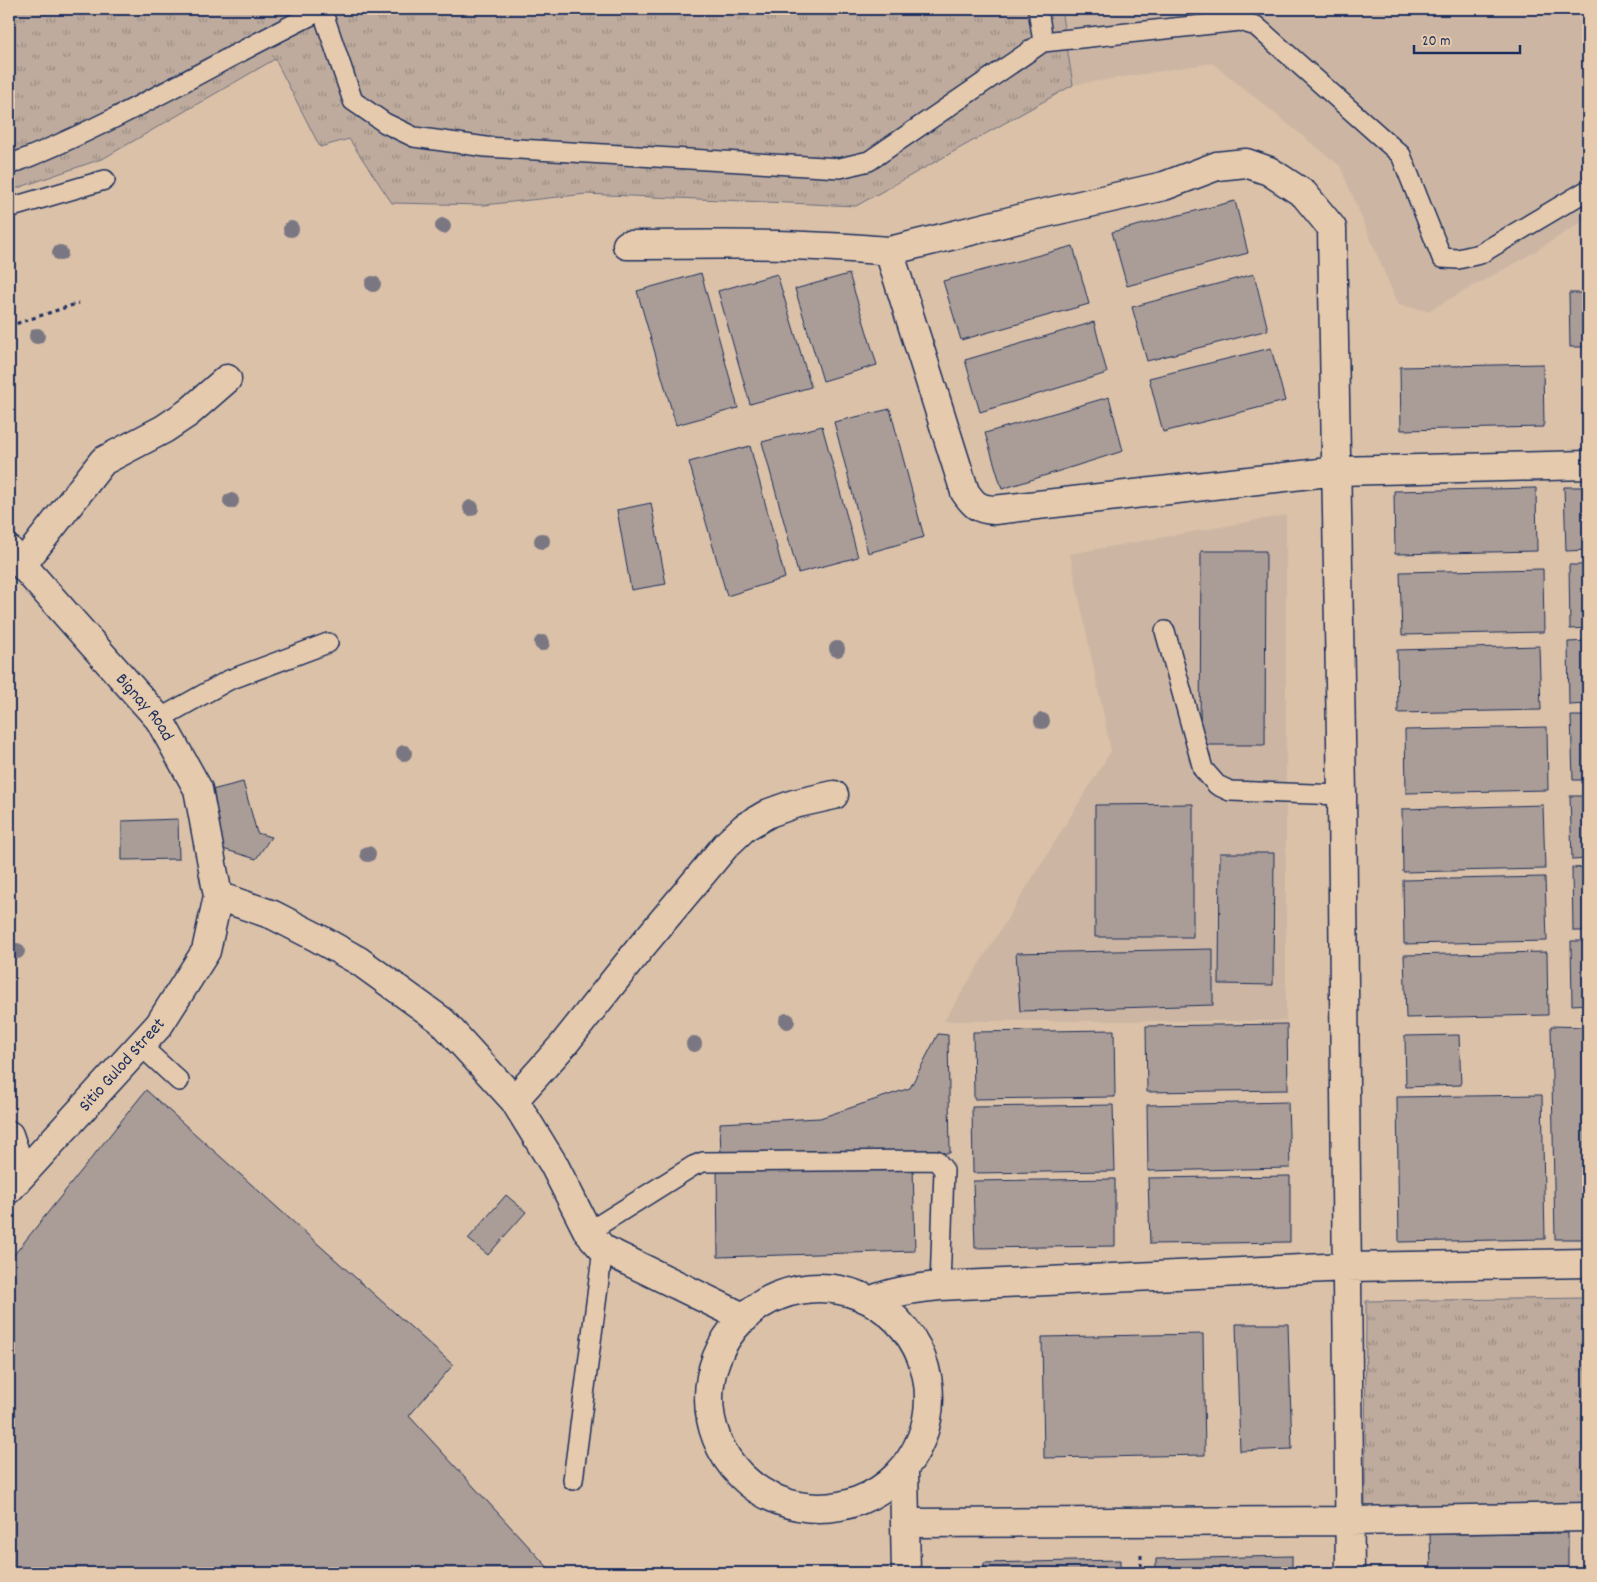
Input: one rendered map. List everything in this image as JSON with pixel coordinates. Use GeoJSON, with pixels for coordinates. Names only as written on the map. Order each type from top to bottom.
{"type":"FeatureCollection","features":[{"type":"Feature","properties":{"kind":"street"},"geometry":{"type":"LineString","coordinates":[[627,245],[735,244],[858,248],[889,251],[1164,186],[1217,166],[1246,163],[1269,171],[1304,194],[1332,228],[1342,795],[1350,1573]]}},
{"type":"Feature","properties":{"kind":"street"},"geometry":{"type":"LineString","coordinates":[[889,251],[965,492],[972,502],[982,509],[1000,509],[1337,471],[1588,465]]}},
{"type":"Feature","properties":{"kind":"street"},"geometry":{"type":"LineString","coordinates":[[15,557],[103,461],[164,429],[188,413],[227,379]]}},
{"type":"Feature","properties":{"kind":"street","name":"Bignay Road"},"geometry":{"type":"LineString","coordinates":[[15,557],[159,718],[198,789],[218,896]]}},
{"type":"Feature","properties":{"kind":"street"},"geometry":{"type":"LineString","coordinates":[[514,1100],[564,1044],[640,947],[726,845],[746,827],[769,813],[794,804],[834,795]]}},
{"type":"Feature","properties":{"kind":"street"},"geometry":{"type":"LineString","coordinates":[[218,896],[273,915],[316,937],[359,961],[442,1021],[514,1100],[554,1165],[595,1241],[745,1318]]}},
{"type":"Feature","properties":{"kind":"street","name":"Sitio Gulod Street"},"geometry":{"type":"LineString","coordinates":[[16,1182],[159,1025],[206,951],[218,896]]}},
{"type":"Feature","properties":{"kind":"street"},"geometry":{"type":"LineString","coordinates":[[9,1135],[16,1182]]}},
{"type":"Feature","properties":{"kind":"street"},"geometry":{"type":"LineString","coordinates":[[872,1300],[889,1293],[908,1289],[940,1286],[1348,1267],[1588,1263]]}},
{"type":"Feature","properties":{"kind":"street"},"geometry":{"type":"LineString","coordinates":[[836,1288],[872,1300],[902,1324],[922,1357],[928,1398],[926,1429],[911,1461],[904,1471],[887,1486],[857,1503],[822,1509],[788,1505],[756,1490],[732,1466],[715,1435],[709,1401],[715,1362],[733,1328],[762,1303],[797,1289],[836,1288]]}},
{"type":"Feature","properties":{"kind":"street"},"geometry":{"type":"LineString","coordinates":[[904,1471],[906,1573]]}},
{"type":"Feature","properties":{"kind":"street"},"geometry":{"type":"LineString","coordinates":[[906,1523],[1349,1521],[1588,1517]]}},
{"type":"Feature","properties":{"kind":"lane"},"geometry":{"type":"LineString","coordinates":[[10,159],[97,127],[322,9],[353,101],[385,123],[414,138],[486,147],[840,168],[869,161],[1043,42],[1240,21],[1256,26],[1401,155],[1442,258],[1458,259],[1480,254],[1586,191]]}},
{"type":"Feature","properties":{"kind":"lane"},"geometry":{"type":"LineString","coordinates":[[1038,9],[1043,42]]}},
{"type":"Feature","properties":{"kind":"lane"},"geometry":{"type":"LineString","coordinates":[[9,208],[105,180]]}},
{"type":"Feature","properties":{"kind":"lane"},"geometry":{"type":"LineString","coordinates":[[1165,631],[1203,769],[1217,785],[1230,791],[1342,795]]}},
{"type":"Feature","properties":{"kind":"lane"},"geometry":{"type":"LineString","coordinates":[[159,718],[229,680],[328,642]]}},
{"type":"Feature","properties":{"kind":"lane"},"geometry":{"type":"LineString","coordinates":[[140,1045],[179,1081]]}},
{"type":"Feature","properties":{"kind":"lane"},"geometry":{"type":"LineString","coordinates":[[573,1480],[595,1241],[694,1166],[704,1162],[936,1160],[944,1170],[940,1286]]}},
{"type":"Feature","properties":{"kind":"path"},"geometry":{"type":"LineString","coordinates":[[9,326],[79,303]]}},
{"type":"Feature","properties":{"kind":"shaded area"},"geometry":{"type":"Polygon","coordinates":[[[1061,9],[1573,9],[1588,35],[1588,218],[1526,257],[1428,311],[1398,305],[1340,166],[1212,63],[1073,85],[1061,9]]]}},
{"type":"Feature","properties":{"kind":"shaded area"},"geometry":{"type":"Polygon","coordinates":[[[1286,515],[1286,1021],[944,1021],[1111,751],[1070,554],[1286,515]]]}},
{"type":"Feature","properties":{"kind":"green space"},"geometry":{"type":"Polygon","coordinates":[[[9,9],[1061,9],[1073,85],[856,206],[586,194],[484,205],[392,203],[349,139],[320,147],[275,59],[104,158],[9,191],[9,9]]]}},
{"type":"Feature","properties":{"kind":"green space"},"geometry":{"type":"Polygon","coordinates":[[[1588,1298],[1588,1504],[1365,1507],[1366,1301],[1588,1298]]]}},
{"type":"Feature","properties":{"kind":"building"},"geometry":{"type":"Polygon","coordinates":[[[1235,201],[1248,253],[1127,286],[1112,232],[1235,201]]]}},
{"type":"Feature","properties":{"kind":"building"},"geometry":{"type":"Polygon","coordinates":[[[1073,246],[1089,304],[961,340],[943,281],[1073,246]]]}},
{"type":"Feature","properties":{"kind":"building"},"geometry":{"type":"Polygon","coordinates":[[[701,273],[738,408],[676,425],[637,291],[701,273]]]}},
{"type":"Feature","properties":{"kind":"building"},"geometry":{"type":"Polygon","coordinates":[[[777,274],[811,387],[750,404],[718,291],[777,274]]]}},
{"type":"Feature","properties":{"kind":"building"},"geometry":{"type":"Polygon","coordinates":[[[849,274],[877,365],[823,381],[795,289],[849,274]]]}},
{"type":"Feature","properties":{"kind":"building"},"geometry":{"type":"Polygon","coordinates":[[[1254,274],[1268,330],[1147,361],[1132,307],[1254,274]]]}},
{"type":"Feature","properties":{"kind":"building"},"geometry":{"type":"Polygon","coordinates":[[[1569,293],[1588,293],[1588,347],[1570,347],[1569,293]]]}},
{"type":"Feature","properties":{"kind":"building"},"geometry":{"type":"Polygon","coordinates":[[[1094,322],[1107,373],[980,412],[965,360],[1094,322]]]}},
{"type":"Feature","properties":{"kind":"building"},"geometry":{"type":"Polygon","coordinates":[[[1271,348],[1285,401],[1163,432],[1149,378],[1271,348]]]}},
{"type":"Feature","properties":{"kind":"building"},"geometry":{"type":"Polygon","coordinates":[[[1587,361],[1588,361],[1588,422],[1587,361]]]}},
{"type":"Feature","properties":{"kind":"building"},"geometry":{"type":"Polygon","coordinates":[[[1543,364],[1544,427],[1401,430],[1400,367],[1543,364]]]}},
{"type":"Feature","properties":{"kind":"building"},"geometry":{"type":"Polygon","coordinates":[[[1109,397],[1123,451],[1002,489],[985,433],[1109,397]]]}},
{"type":"Feature","properties":{"kind":"building"},"geometry":{"type":"Polygon","coordinates":[[[890,409],[924,537],[868,553],[834,422],[890,409]]]}},
{"type":"Feature","properties":{"kind":"building"},"geometry":{"type":"Polygon","coordinates":[[[822,426],[858,557],[798,573],[762,442],[822,426]]]}},
{"type":"Feature","properties":{"kind":"building"},"geometry":{"type":"Polygon","coordinates":[[[750,446],[785,578],[727,596],[689,462],[750,446]]]}},
{"type":"Feature","properties":{"kind":"building"},"geometry":{"type":"Polygon","coordinates":[[[1564,487],[1588,487],[1588,550],[1566,551],[1564,487]]]}},
{"type":"Feature","properties":{"kind":"building"},"geometry":{"type":"Polygon","coordinates":[[[1536,488],[1537,551],[1395,554],[1394,491],[1536,488]]]}},
{"type":"Feature","properties":{"kind":"building"},"geometry":{"type":"Polygon","coordinates":[[[651,503],[666,584],[631,590],[617,510],[651,503]]]}},
{"type":"Feature","properties":{"kind":"building"},"geometry":{"type":"Polygon","coordinates":[[[1201,551],[1266,551],[1265,745],[1200,745],[1201,551]]]}},
{"type":"Feature","properties":{"kind":"building"},"geometry":{"type":"Polygon","coordinates":[[[1569,565],[1588,565],[1588,628],[1570,629],[1569,565]]]}},
{"type":"Feature","properties":{"kind":"building"},"geometry":{"type":"Polygon","coordinates":[[[1543,569],[1544,632],[1402,635],[1400,572],[1543,569]]]}},
{"type":"Feature","properties":{"kind":"building"},"geometry":{"type":"Polygon","coordinates":[[[1588,641],[1588,704],[1569,705],[1568,642],[1588,641]]]}},
{"type":"Feature","properties":{"kind":"building"},"geometry":{"type":"Polygon","coordinates":[[[1539,646],[1541,710],[1398,713],[1397,650],[1539,646]]]}},
{"type":"Feature","properties":{"kind":"building"},"geometry":{"type":"Polygon","coordinates":[[[1571,716],[1588,716],[1588,780],[1573,780],[1571,716]]]}},
{"type":"Feature","properties":{"kind":"building"},"geometry":{"type":"Polygon","coordinates":[[[1547,727],[1548,790],[1406,793],[1405,730],[1547,727]]]}},
{"type":"Feature","properties":{"kind":"building"},"geometry":{"type":"Polygon","coordinates":[[[243,782],[257,833],[271,837],[256,859],[223,849],[208,791],[243,782]]]}},
{"type":"Feature","properties":{"kind":"building"},"geometry":{"type":"Polygon","coordinates":[[[1570,796],[1588,796],[1588,859],[1572,860],[1570,796]]]}},
{"type":"Feature","properties":{"kind":"building"},"geometry":{"type":"Polygon","coordinates":[[[1193,804],[1193,937],[1095,937],[1095,805],[1193,804]]]}},
{"type":"Feature","properties":{"kind":"building"},"geometry":{"type":"Polygon","coordinates":[[[1543,805],[1545,869],[1403,872],[1402,809],[1543,805]]]}},
{"type":"Feature","properties":{"kind":"building"},"geometry":{"type":"Polygon","coordinates":[[[178,819],[179,859],[122,860],[122,821],[178,819]]]}},
{"type":"Feature","properties":{"kind":"building"},"geometry":{"type":"Polygon","coordinates":[[[1220,853],[1274,853],[1273,985],[1219,984],[1220,853]]]}},
{"type":"Feature","properties":{"kind":"building"},"geometry":{"type":"Polygon","coordinates":[[[1588,867],[1588,931],[1573,931],[1572,868],[1588,867]]]}},
{"type":"Feature","properties":{"kind":"building"},"geometry":{"type":"Polygon","coordinates":[[[1545,877],[1547,941],[1404,944],[1403,880],[1545,877]]]}},
{"type":"Feature","properties":{"kind":"building"},"geometry":{"type":"Polygon","coordinates":[[[1571,941],[1588,941],[1588,1004],[1572,1005],[1571,941]]]}},
{"type":"Feature","properties":{"kind":"building"},"geometry":{"type":"Polygon","coordinates":[[[1213,949],[1213,1005],[1020,1011],[1016,953],[1213,949]]]}},
{"type":"Feature","properties":{"kind":"building"},"geometry":{"type":"Polygon","coordinates":[[[1547,952],[1548,1015],[1406,1018],[1404,955],[1547,952]]]}},
{"type":"Feature","properties":{"kind":"building"},"geometry":{"type":"Polygon","coordinates":[[[1287,1024],[1288,1090],[1147,1092],[1146,1026],[1287,1024]]]}},
{"type":"Feature","properties":{"kind":"building"},"geometry":{"type":"Polygon","coordinates":[[[1551,1026],[1588,1027],[1588,1239],[1555,1239],[1551,1026]]]}},
{"type":"Feature","properties":{"kind":"building"},"geometry":{"type":"Polygon","coordinates":[[[1114,1030],[1115,1097],[974,1099],[973,1032],[1114,1030]]]}},
{"type":"Feature","properties":{"kind":"building"},"geometry":{"type":"Polygon","coordinates":[[[938,1034],[948,1035],[950,1153],[721,1158],[720,1123],[820,1118],[910,1088],[938,1034]]]}},
{"type":"Feature","properties":{"kind":"building"},"geometry":{"type":"Polygon","coordinates":[[[1459,1035],[1461,1085],[1406,1087],[1405,1036],[1459,1035]]]}},
{"type":"Feature","properties":{"kind":"building"},"geometry":{"type":"Polygon","coordinates":[[[146,1090],[453,1365],[409,1416],[553,1573],[9,1573],[9,1261],[146,1090]]]}},
{"type":"Feature","properties":{"kind":"building"},"geometry":{"type":"Polygon","coordinates":[[[1542,1095],[1545,1239],[1399,1242],[1397,1097],[1542,1095]]]}},
{"type":"Feature","properties":{"kind":"building"},"geometry":{"type":"Polygon","coordinates":[[[1288,1102],[1290,1168],[1148,1171],[1147,1105],[1288,1102]]]}},
{"type":"Feature","properties":{"kind":"building"},"geometry":{"type":"Polygon","coordinates":[[[1113,1105],[1115,1171],[973,1173],[972,1107],[1113,1105]]]}},
{"type":"Feature","properties":{"kind":"building"},"geometry":{"type":"Polygon","coordinates":[[[913,1165],[915,1251],[718,1257],[717,1168],[913,1165]]]}},
{"type":"Feature","properties":{"kind":"building"},"geometry":{"type":"Polygon","coordinates":[[[1290,1176],[1290,1242],[1150,1244],[1148,1178],[1290,1176]]]}},
{"type":"Feature","properties":{"kind":"building"},"geometry":{"type":"Polygon","coordinates":[[[1115,1179],[1115,1246],[975,1248],[973,1181],[1115,1179]]]}},
{"type":"Feature","properties":{"kind":"building"},"geometry":{"type":"Polygon","coordinates":[[[506,1195],[526,1212],[488,1255],[468,1239],[506,1195]]]}},
{"type":"Feature","properties":{"kind":"building"},"geometry":{"type":"Polygon","coordinates":[[[1236,1324],[1288,1324],[1292,1449],[1240,1451],[1236,1324]]]}},
{"type":"Feature","properties":{"kind":"building"},"geometry":{"type":"Polygon","coordinates":[[[1203,1334],[1205,1455],[1044,1458],[1042,1337],[1203,1334]]]}},
{"type":"Feature","properties":{"kind":"building"},"geometry":{"type":"Polygon","coordinates":[[[1568,1533],[1568,1573],[1431,1573],[1430,1534],[1568,1533]]]}},
{"type":"Feature","properties":{"kind":"building"},"geometry":{"type":"Polygon","coordinates":[[[1292,1556],[1292,1573],[1156,1573],[1156,1559],[1292,1556]]]}},
{"type":"Feature","properties":{"kind":"building"},"geometry":{"type":"Polygon","coordinates":[[[1120,1560],[1120,1573],[984,1573],[984,1563],[1120,1560]]]}}]}
